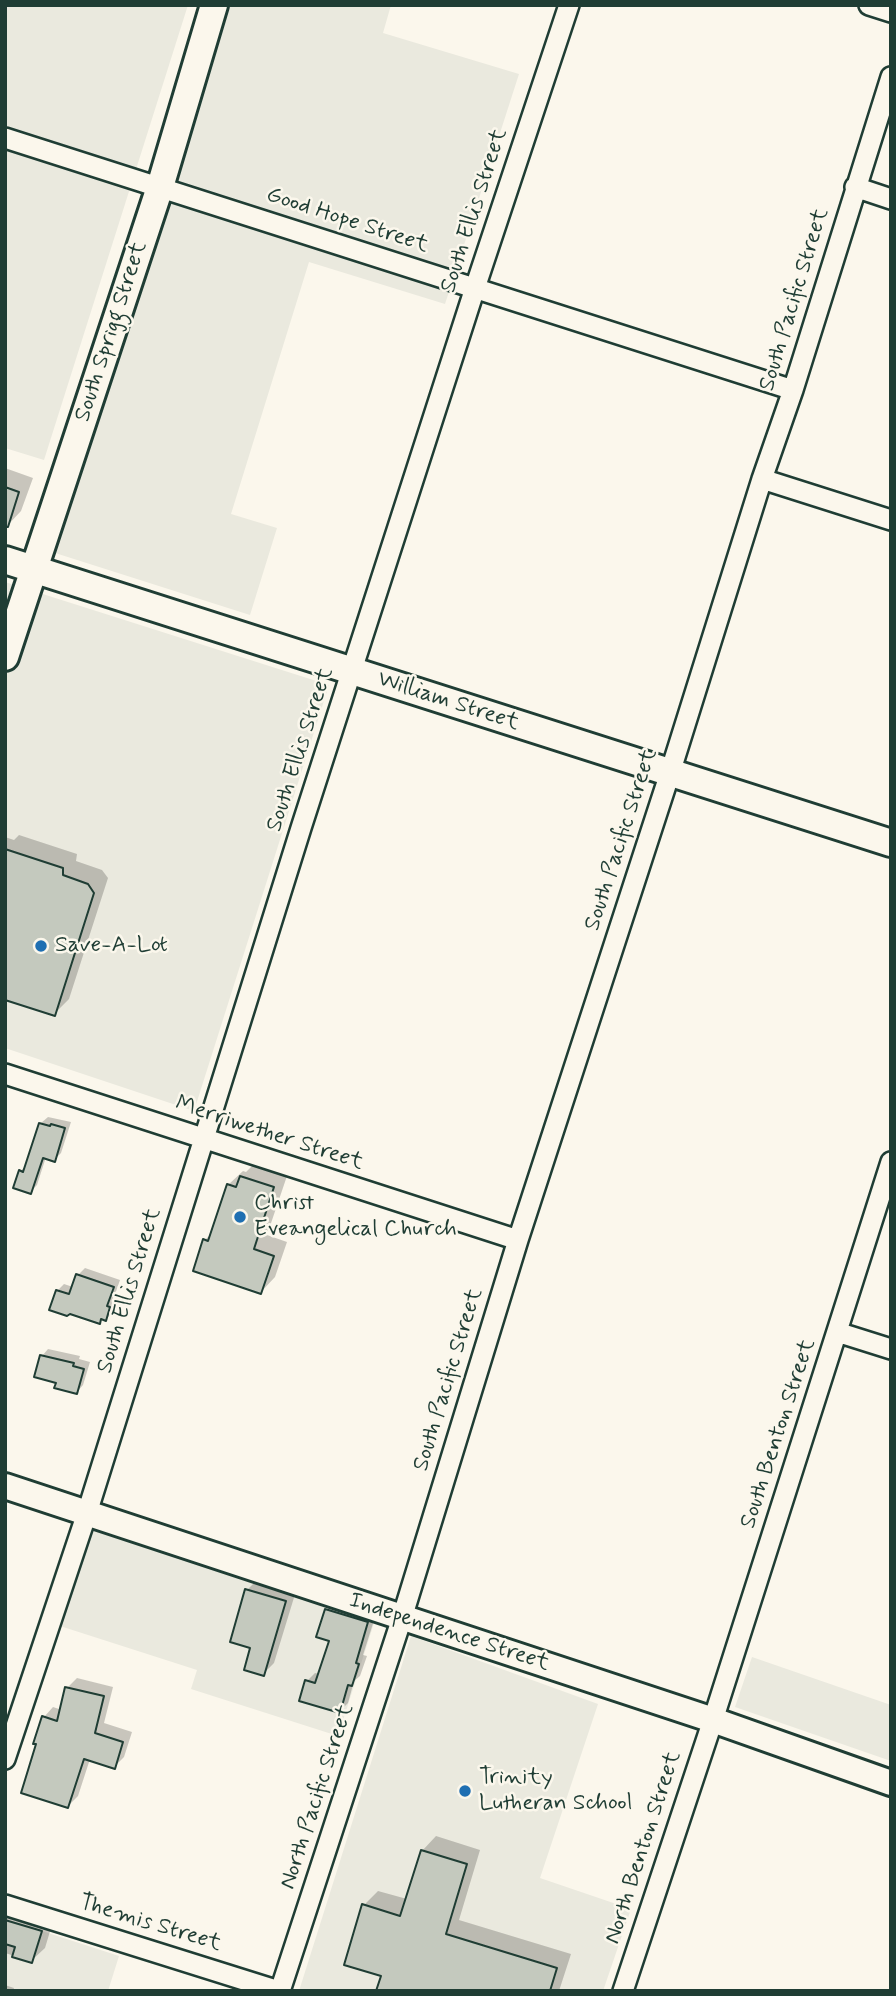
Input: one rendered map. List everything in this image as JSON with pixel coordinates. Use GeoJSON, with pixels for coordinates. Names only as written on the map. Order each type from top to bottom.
{"type":"FeatureCollection","features":[{"type":"Feature","properties":{"kind":"main road","name":"South Sprigg Street"},"geometry":{"type":"LineString","coordinates":[[5,657],[160,187],[214,5]]}},
{"type":"Feature","properties":{"kind":"main road","name":"William Street"},"geometry":{"type":"LineString","coordinates":[[5,560],[891,844]]}},
{"type":"Feature","properties":{"kind":"street","name":"South Ellis Street"},"geometry":{"type":"LineString","coordinates":[[5,1759],[86,1513],[475,288],[569,5]]}},
{"type":"Feature","properties":{"kind":"street"},"geometry":{"type":"LineString","coordinates":[[869,5],[891,12]]}},
{"type":"Feature","properties":{"kind":"street","name":"South Pacific Street"},"geometry":{"type":"LineString","coordinates":[[402,1618],[518,1240],[793,390],[891,77]]}},
{"type":"Feature","properties":{"kind":"street","name":"Good Hope Street"},"geometry":{"type":"LineString","coordinates":[[5,138],[793,390]]}},
{"type":"Feature","properties":{"kind":"street"},"geometry":{"type":"LineString","coordinates":[[855,187],[891,199]]}},
{"type":"Feature","properties":{"kind":"street"},"geometry":{"type":"LineString","coordinates":[[762,479],[891,520]]}},
{"type":"Feature","properties":{"kind":"street","name":"Merriwether Street"},"geometry":{"type":"LineString","coordinates":[[5,1074],[518,1240]]}},
{"type":"Feature","properties":{"kind":"street","name":"South Benton Street"},"geometry":{"type":"LineString","coordinates":[[713,1720],[891,1162]]}},
{"type":"Feature","properties":{"kind":"street"},"geometry":{"type":"LineString","coordinates":[[837,1332],[891,1349]]}},
{"type":"Feature","properties":{"kind":"street","name":"Independence Street"},"geometry":{"type":"LineString","coordinates":[[5,1486],[713,1720],[891,1783]]}},
{"type":"Feature","properties":{"kind":"street","name":"North Pacific Street"},"geometry":{"type":"LineString","coordinates":[[280,1991],[402,1618]]}},
{"type":"Feature","properties":{"kind":"street","name":"North Benton Street"},"geometry":{"type":"LineString","coordinates":[[623,1991],[713,1720]]}},
{"type":"Feature","properties":{"kind":"street","name":"Themis Street"},"geometry":{"type":"LineString","coordinates":[[5,1905],[280,1991]]}},
{"type":"Feature","properties":{"kind":"shaded area"},"geometry":{"type":"Polygon","coordinates":[[[5,5],[188,5],[44,460],[5,448],[5,5]]]}},
{"type":"Feature","properties":{"kind":"shaded area"},"geometry":{"type":"Polygon","coordinates":[[[227,5],[391,5],[383,33],[519,74],[445,304],[309,262],[231,514],[277,528],[250,615],[52,552],[227,5]]]}},
{"type":"Feature","properties":{"kind":"shaded area"},"geometry":{"type":"Polygon","coordinates":[[[5,582],[329,685],[194,1111],[5,1048],[5,582]]]}},
{"type":"Feature","properties":{"kind":"shaded area"},"geometry":{"type":"Polygon","coordinates":[[[91,1529],[375,1620],[338,1736],[191,1689],[197,1670],[60,1626],[91,1529]]]}},
{"type":"Feature","properties":{"kind":"shaded area","name":"Trinity Lutheran School"},"geometry":{"type":"Polygon","coordinates":[[[411,1636],[598,1704],[540,1878],[631,1909],[603,1991],[299,1991],[411,1636]]]}},
{"type":"Feature","properties":{"kind":"shaded area"},"geometry":{"type":"Polygon","coordinates":[[[752,1657],[891,1705],[891,1761],[735,1707],[752,1657]]]}},
{"type":"Feature","properties":{"kind":"shaded area"},"geometry":{"type":"Polygon","coordinates":[[[5,1919],[119,1956],[108,1991],[5,1991],[5,1919]]]}},
{"type":"Feature","properties":{"kind":"building"},"geometry":{"type":"Polygon","coordinates":[[[5,487],[19,492],[8,527],[5,527],[5,487]]]}},
{"type":"Feature","properties":{"kind":"building","name":"Save-A-Lot"},"geometry":{"type":"Polygon","coordinates":[[[5,849],[63,868],[63,875],[88,884],[94,893],[55,1016],[5,1000],[5,849]]]}},
{"type":"Feature","properties":{"kind":"building"},"geometry":{"type":"Polygon","coordinates":[[[39,1123],[65,1128],[55,1162],[43,1158],[31,1194],[13,1188],[19,1170],[23,1172],[39,1123]]]}},
{"type":"Feature","properties":{"kind":"building","name":"Christ Eveangelical Church"},"geometry":{"type":"Polygon","coordinates":[[[240,1176],[274,1187],[254,1249],[274,1256],[261,1294],[193,1271],[203,1239],[208,1241],[227,1184],[236,1187],[240,1176]]]}},
{"type":"Feature","properties":{"kind":"building"},"geometry":{"type":"Polygon","coordinates":[[[76,1274],[114,1287],[107,1306],[110,1307],[106,1321],[101,1319],[100,1324],[49,1310],[56,1290],[69,1294],[76,1274]]]}},
{"type":"Feature","properties":{"kind":"building"},"geometry":{"type":"Polygon","coordinates":[[[40,1355],[74,1363],[73,1366],[84,1369],[77,1394],[54,1388],[56,1383],[34,1377],[40,1355]]]}},
{"type":"Feature","properties":{"kind":"building"},"geometry":{"type":"Polygon","coordinates":[[[245,1589],[286,1601],[264,1676],[244,1670],[250,1648],[230,1642],[245,1589]]]}},
{"type":"Feature","properties":{"kind":"building"},"geometry":{"type":"Polygon","coordinates":[[[325,1609],[368,1622],[356,1663],[359,1664],[352,1686],[348,1685],[340,1713],[299,1701],[305,1680],[315,1683],[329,1641],[316,1637],[325,1609]]]}},
{"type":"Feature","properties":{"kind":"building"},"geometry":{"type":"Polygon","coordinates":[[[65,1687],[104,1696],[95,1733],[123,1742],[115,1769],[84,1759],[68,1808],[21,1793],[42,1716],[57,1721],[65,1687]]]}},
{"type":"Feature","properties":{"kind":"building"},"geometry":{"type":"Polygon","coordinates":[[[421,1850],[467,1864],[446,1934],[557,1968],[550,1991],[376,1991],[381,1976],[344,1965],[362,1904],[400,1916],[421,1850]]]}},
{"type":"Feature","properties":{"kind":"building"},"geometry":{"type":"Polygon","coordinates":[[[5,1920],[42,1931],[32,1963],[12,1957],[15,1947],[5,1944],[5,1920]]]}},
{"type":"Feature","properties":{"kind":"place","name":"Save-A-Lot"},"geometry":{"type":"Point","coordinates":[41,946]}},
{"type":"Feature","properties":{"kind":"place","name":"Christ Eveangelical Church"},"geometry":{"type":"Point","coordinates":[240,1217]}},
{"type":"Feature","properties":{"kind":"place","name":"Trinity Lutheran School"},"geometry":{"type":"Point","coordinates":[465,1791]}}]}
